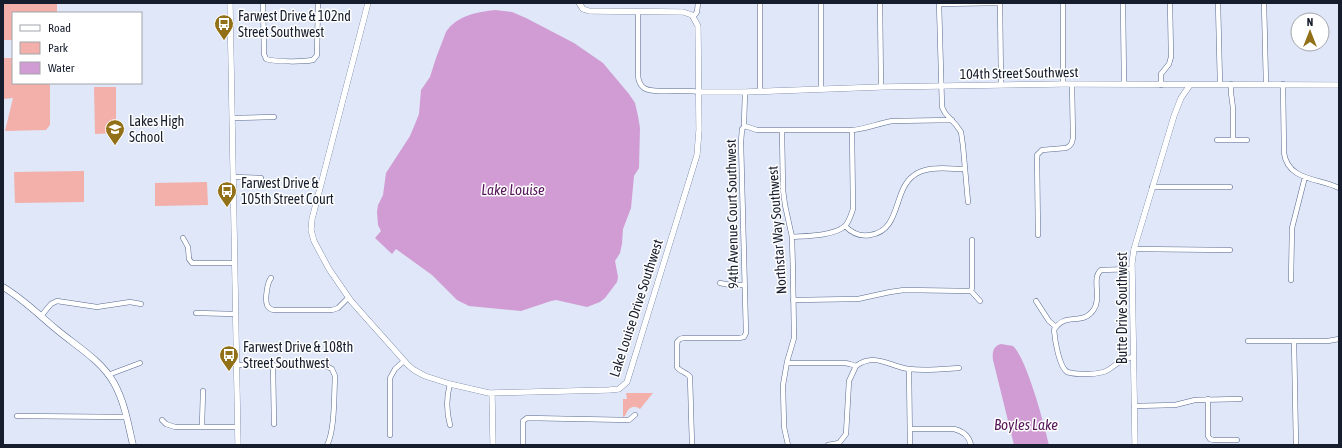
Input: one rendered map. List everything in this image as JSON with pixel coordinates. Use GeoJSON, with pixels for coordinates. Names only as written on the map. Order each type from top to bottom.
{"type":"FeatureCollection","features":[{"type":"Feature","properties":{"kind":"main road"},"geometry":{"type":"LineString","coordinates":[[3,287],[96,360],[113,381],[122,398],[133,445]]}},
{"type":"Feature","properties":{"kind":"street"},"geometry":{"type":"LineString","coordinates":[[230,3],[238,445]]}},
{"type":"Feature","properties":{"kind":"street"},"geometry":{"type":"LineString","coordinates":[[263,3],[264,54],[268,59],[310,61],[316,58],[317,52],[318,3]]}},
{"type":"Feature","properties":{"kind":"street","name":"Lake Louise Drive Southwest"},"geometry":{"type":"LineString","coordinates":[[368,3],[311,224],[312,234],[320,253],[348,298],[404,362],[419,373],[450,384],[492,393],[613,390],[622,388],[627,382],[697,156],[699,92],[698,26],[693,17]]}},
{"type":"Feature","properties":{"kind":"street"},"geometry":{"type":"LineString","coordinates":[[579,3],[584,9],[589,11],[683,12],[690,14],[693,17],[697,12],[698,3]]}},
{"type":"Feature","properties":{"kind":"street"},"geometry":{"type":"LineString","coordinates":[[760,3],[760,91]]}},
{"type":"Feature","properties":{"kind":"street"},"geometry":{"type":"LineString","coordinates":[[821,3],[821,90]]}},
{"type":"Feature","properties":{"kind":"street"},"geometry":{"type":"LineString","coordinates":[[880,3],[881,87]]}},
{"type":"Feature","properties":{"kind":"street"},"geometry":{"type":"LineString","coordinates":[[968,202],[961,135],[959,129],[945,113],[942,107],[939,3],[1000,3],[1001,85]]}},
{"type":"Feature","properties":{"kind":"street"},"geometry":{"type":"LineString","coordinates":[[1063,3],[1064,84]]}},
{"type":"Feature","properties":{"kind":"street"},"geometry":{"type":"LineString","coordinates":[[1123,3],[1124,84]]}},
{"type":"Feature","properties":{"kind":"street"},"geometry":{"type":"LineString","coordinates":[[1161,84],[1161,74],[1169,64],[1171,57],[1170,3]]}},
{"type":"Feature","properties":{"kind":"street"},"geometry":{"type":"LineString","coordinates":[[1218,3],[1220,84]]}},
{"type":"Feature","properties":{"kind":"street"},"geometry":{"type":"LineString","coordinates":[[1264,3],[1266,84]]}},
{"type":"Feature","properties":{"kind":"street"},"geometry":{"type":"LineString","coordinates":[[638,12],[638,74],[643,88],[650,90],[687,90],[699,92]]}},
{"type":"Feature","properties":{"kind":"street","name":"104th Street Southwest"},"geometry":{"type":"LineString","coordinates":[[699,92],[1064,84],[1339,85]]}},
{"type":"Feature","properties":{"kind":"street"},"geometry":{"type":"LineString","coordinates":[[1038,235],[1037,156],[1042,150],[1066,148],[1072,143],[1072,84]]}},
{"type":"Feature","properties":{"kind":"street","name":"Butte Drive Southwest"},"geometry":{"type":"LineString","coordinates":[[1135,445],[1132,269],[1134,249],[1174,116],[1181,98],[1190,84]]}},
{"type":"Feature","properties":{"kind":"street"},"geometry":{"type":"LineString","coordinates":[[1231,84],[1233,140]]}},
{"type":"Feature","properties":{"kind":"street"},"geometry":{"type":"LineString","coordinates":[[1282,84],[1285,160],[1293,171],[1339,188]]}},
{"type":"Feature","properties":{"kind":"street","name":"94th Avenue Court Southwest"},"geometry":{"type":"LineString","coordinates":[[692,445],[690,376],[689,374],[678,369],[676,363],[677,343],[680,339],[744,337],[746,333],[741,133],[745,126],[745,92]]}},
{"type":"Feature","properties":{"kind":"street"},"geometry":{"type":"LineString","coordinates":[[232,118],[274,117]]}},
{"type":"Feature","properties":{"kind":"street"},"geometry":{"type":"LineString","coordinates":[[745,126],[753,129],[782,131],[852,130],[863,129],[883,122],[893,121],[952,120]]}},
{"type":"Feature","properties":{"kind":"street"},"geometry":{"type":"LineString","coordinates":[[792,237],[830,232],[845,226],[853,209],[852,130]]}},
{"type":"Feature","properties":{"kind":"street","name":"Northstar Way Southwest"},"geometry":{"type":"LineString","coordinates":[[782,131],[783,190],[792,237],[794,338],[783,385],[784,427],[788,445]]}},
{"type":"Feature","properties":{"kind":"street"},"geometry":{"type":"LineString","coordinates":[[1217,140],[1248,140]]}},
{"type":"Feature","properties":{"kind":"street"},"geometry":{"type":"LineString","coordinates":[[845,226],[851,232],[865,236],[877,234],[888,225],[904,190],[910,179],[915,174],[931,169],[964,169]]}},
{"type":"Feature","properties":{"kind":"street"},"geometry":{"type":"LineString","coordinates":[[233,177],[261,178]]}},
{"type":"Feature","properties":{"kind":"street"},"geometry":{"type":"LineString","coordinates":[[1291,280],[1292,228],[1306,177]]}},
{"type":"Feature","properties":{"kind":"street"},"geometry":{"type":"LineString","coordinates":[[1152,187],[1230,187]]}},
{"type":"Feature","properties":{"kind":"street"},"geometry":{"type":"LineString","coordinates":[[183,238],[188,247],[189,259],[192,263],[234,263]]}},
{"type":"Feature","properties":{"kind":"street"},"geometry":{"type":"LineString","coordinates":[[971,291],[972,240]]}},
{"type":"Feature","properties":{"kind":"street"},"geometry":{"type":"LineString","coordinates":[[1134,249],[1230,250]]}},
{"type":"Feature","properties":{"kind":"street"},"geometry":{"type":"LineString","coordinates":[[1132,269],[1101,270],[1097,276],[1097,300],[1095,309],[1082,318],[1064,320],[1054,330],[1064,368],[1067,372],[1104,372],[1123,359],[1134,357]]}},
{"type":"Feature","properties":{"kind":"street"},"geometry":{"type":"LineString","coordinates":[[271,278],[267,284],[267,304],[268,307],[275,310],[332,310],[342,305],[348,298]]}},
{"type":"Feature","properties":{"kind":"street"},"geometry":{"type":"LineString","coordinates":[[720,283],[726,285],[744,285]]}},
{"type":"Feature","properties":{"kind":"street"},"geometry":{"type":"LineString","coordinates":[[793,300],[858,299],[904,290],[971,291],[980,301]]}},
{"type":"Feature","properties":{"kind":"street"},"geometry":{"type":"LineString","coordinates":[[41,316],[51,304],[57,301],[97,307],[130,302],[141,304]]}},
{"type":"Feature","properties":{"kind":"street"},"geometry":{"type":"LineString","coordinates":[[1036,301],[1049,321],[1056,327]]}},
{"type":"Feature","properties":{"kind":"street"},"geometry":{"type":"LineString","coordinates":[[196,313],[235,314]]}},
{"type":"Feature","properties":{"kind":"street"},"geometry":{"type":"LineString","coordinates":[[1248,341],[1328,341],[1339,339]]}},
{"type":"Feature","properties":{"kind":"street"},"geometry":{"type":"LineString","coordinates":[[1294,341],[1296,445]]}},
{"type":"Feature","properties":{"kind":"street"},"geometry":{"type":"LineString","coordinates":[[828,445],[840,442],[846,434],[849,381],[856,366],[867,361],[877,360],[909,369],[959,368]]}},
{"type":"Feature","properties":{"kind":"street"},"geometry":{"type":"LineString","coordinates":[[390,435],[390,378],[395,369],[404,362]]}},
{"type":"Feature","properties":{"kind":"street"},"geometry":{"type":"LineString","coordinates":[[108,375],[140,363]]}},
{"type":"Feature","properties":{"kind":"street"},"geometry":{"type":"LineString","coordinates":[[787,363],[845,363],[856,366]]}},
{"type":"Feature","properties":{"kind":"street"},"geometry":{"type":"LineString","coordinates":[[236,365],[326,366],[332,369],[335,376],[331,436],[327,445]]}},
{"type":"Feature","properties":{"kind":"street"},"geometry":{"type":"LineString","coordinates":[[273,365],[274,424]]}},
{"type":"Feature","properties":{"kind":"street"},"geometry":{"type":"LineString","coordinates":[[909,369],[910,445]]}},
{"type":"Feature","properties":{"kind":"street"},"geometry":{"type":"LineString","coordinates":[[450,384],[446,402],[447,415],[450,425]]}},
{"type":"Feature","properties":{"kind":"street"},"geometry":{"type":"LineString","coordinates":[[202,426],[203,391]]}},
{"type":"Feature","properties":{"kind":"street"},"geometry":{"type":"LineString","coordinates":[[492,393],[493,445]]}},
{"type":"Feature","properties":{"kind":"street"},"geometry":{"type":"LineString","coordinates":[[1208,399],[1209,438],[1213,440],[1236,440]]}},
{"type":"Feature","properties":{"kind":"street"},"geometry":{"type":"LineString","coordinates":[[1134,406],[1175,405],[1192,400],[1240,399]]}},
{"type":"Feature","properties":{"kind":"street"},"geometry":{"type":"LineString","coordinates":[[523,445],[523,421],[527,418],[629,420],[635,415]]}},
{"type":"Feature","properties":{"kind":"street"},"geometry":{"type":"LineString","coordinates":[[17,416],[127,417]]}},
{"type":"Feature","properties":{"kind":"street"},"geometry":{"type":"LineString","coordinates":[[162,420],[166,424],[173,426],[237,427]]}},
{"type":"Feature","properties":{"kind":"street"},"geometry":{"type":"LineString","coordinates":[[910,428],[959,430],[967,436],[971,445]]}},
{"type":"Feature","properties":{"kind":"green space"},"geometry":{"type":"Polygon","coordinates":[[[3,3],[57,3],[57,12],[12,12],[12,40],[3,40],[3,3]]]}},
{"type":"Feature","properties":{"kind":"green space"},"geometry":{"type":"Polygon","coordinates":[[[3,58],[12,58],[12,84],[50,84],[50,125],[46,130],[5,131],[13,98],[3,99],[3,58]]]}},
{"type":"Feature","properties":{"kind":"green space"},"geometry":{"type":"Polygon","coordinates":[[[94,87],[116,87],[116,133],[95,134],[94,87]]]}},
{"type":"Feature","properties":{"kind":"green space"},"geometry":{"type":"Polygon","coordinates":[[[84,171],[84,202],[15,203],[14,172],[84,171]]]}},
{"type":"Feature","properties":{"kind":"green space"},"geometry":{"type":"Polygon","coordinates":[[[207,182],[208,205],[155,206],[155,183],[207,182]]]}},
{"type":"Feature","properties":{"kind":"green space"},"geometry":{"type":"Polygon","coordinates":[[[626,393],[653,393],[640,409],[633,407],[623,417],[623,399],[627,399],[626,393]]]}},
{"type":"Feature","properties":{"kind":"water","name":"Lake Louise"},"geometry":{"type":"Polygon","coordinates":[[[495,10],[512,12],[574,43],[603,63],[635,103],[640,128],[639,168],[634,176],[631,208],[623,229],[620,253],[615,261],[618,277],[617,282],[605,298],[600,302],[587,307],[556,300],[521,311],[469,306],[457,300],[432,275],[396,249],[392,254],[375,238],[381,231],[378,225],[377,212],[378,205],[383,195],[386,173],[410,136],[419,114],[421,90],[430,77],[446,32],[455,22],[461,19],[481,12],[495,10]]]}},
{"type":"Feature","properties":{"kind":"water","name":"Boyles Lake"},"geometry":{"type":"Polygon","coordinates":[[[1001,344],[1013,346],[1024,364],[1034,392],[1049,445],[1014,445],[993,360],[996,346],[1001,344]]]}},
{"type":"Feature","properties":{"kind":"place","name":"Farwest Drive & 102nd Street Southwest"},"geometry":{"type":"Point","coordinates":[224,41]}},
{"type":"Feature","properties":{"kind":"place","name":"Lakes High School"},"geometry":{"type":"Point","coordinates":[115,146]}},
{"type":"Feature","properties":{"kind":"place","name":"Farwest Drive & 105th Street Court"},"geometry":{"type":"Point","coordinates":[227,208]}},
{"type":"Feature","properties":{"kind":"place","name":"Farwest Drive & 108th Street Southwest"},"geometry":{"type":"Point","coordinates":[229,372]}}]}
